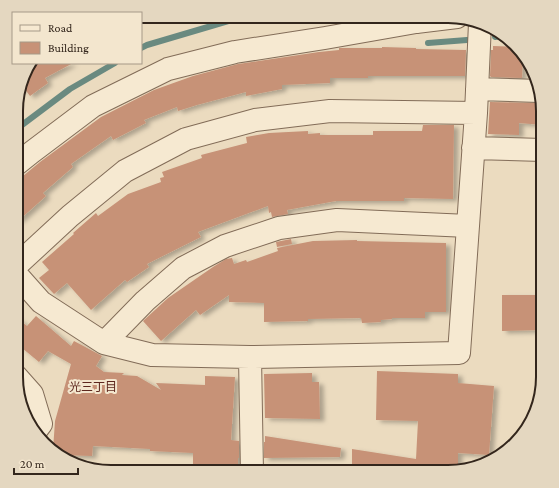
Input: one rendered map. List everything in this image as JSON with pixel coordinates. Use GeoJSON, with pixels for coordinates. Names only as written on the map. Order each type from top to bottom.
{"type":"FeatureCollection","features":[{"type":"Feature","properties":{"kind":"street"},"geometry":{"type":"LineString","coordinates":[[23,159],[93,106],[168,69],[235,52],[325,38],[401,23]]}},
{"type":"Feature","properties":{"kind":"street"},"geometry":{"type":"LineString","coordinates":[[23,282],[41,302],[104,343],[152,355],[250,357],[459,353],[476,113],[480,29]]}},
{"type":"Feature","properties":{"kind":"street"},"geometry":{"type":"LineString","coordinates":[[477,89],[533,91]]}},
{"type":"Feature","properties":{"kind":"street"},"geometry":{"type":"LineString","coordinates":[[23,259],[70,216],[125,171],[186,139],[255,120],[330,111],[476,113]]}},
{"type":"Feature","properties":{"kind":"street"},"geometry":{"type":"LineString","coordinates":[[473,148],[536,150]]}},
{"type":"Feature","properties":{"kind":"street"},"geometry":{"type":"LineString","coordinates":[[104,343],[145,301],[183,268],[225,246],[279,228],[337,220],[468,226]]}},
{"type":"Feature","properties":{"kind":"street"},"geometry":{"type":"LineString","coordinates":[[250,357],[252,465]]}},
{"type":"Feature","properties":{"kind":"street"},"geometry":{"type":"LineString","coordinates":[[23,384],[32,394],[42,424],[39,427]]}},
{"type":"Feature","properties":{"kind":"building"},"geometry":{"type":"Polygon","coordinates":[[[493,46],[507,47],[510,49],[523,65],[522,78],[491,77],[491,50],[493,50],[493,46]]]}},
{"type":"Feature","properties":{"kind":"building"},"geometry":{"type":"Polygon","coordinates":[[[339,48],[466,50],[465,76],[368,76],[368,78],[330,78],[330,83],[282,85],[282,89],[246,96],[246,92],[178,111],[177,107],[144,120],[146,123],[113,140],[111,136],[71,164],[73,167],[43,193],[46,196],[23,217],[23,176],[101,117],[154,90],[193,76],[238,64],[339,50],[339,48]]]}},
{"type":"Feature","properties":{"kind":"building"},"geometry":{"type":"Polygon","coordinates":[[[37,64],[71,64],[45,78],[48,83],[30,96],[26,91],[37,64]]]}},
{"type":"Feature","properties":{"kind":"building"},"geometry":{"type":"Polygon","coordinates":[[[490,102],[535,103],[536,124],[519,123],[519,135],[488,134],[490,102]]]}},
{"type":"Feature","properties":{"kind":"building"},"geometry":{"type":"Polygon","coordinates":[[[423,125],[454,125],[453,199],[404,198],[404,201],[336,201],[287,210],[288,214],[272,217],[271,212],[269,213],[268,206],[198,232],[201,237],[147,264],[149,267],[127,282],[125,280],[91,310],[67,283],[54,294],[39,278],[49,270],[42,262],[96,213],[98,216],[128,194],[161,182],[160,178],[164,177],[162,172],[202,158],[201,155],[247,143],[246,137],[269,133],[308,131],[308,134],[320,133],[320,135],[373,135],[373,131],[422,131],[423,125]]]}},
{"type":"Feature","properties":{"kind":"building"},"geometry":{"type":"Polygon","coordinates":[[[291,239],[292,244],[277,247],[276,242],[291,239]]]}},
{"type":"Feature","properties":{"kind":"building"},"geometry":{"type":"Polygon","coordinates":[[[357,240],[446,243],[446,312],[425,312],[425,318],[392,318],[381,320],[381,322],[362,323],[361,318],[264,322],[264,303],[229,302],[229,295],[200,315],[196,310],[161,341],[143,321],[168,298],[226,259],[232,258],[234,264],[246,260],[247,262],[278,251],[277,248],[313,241],[357,240]]]}},
{"type":"Feature","properties":{"kind":"building"},"geometry":{"type":"Polygon","coordinates":[[[502,295],[536,295],[536,330],[502,331],[502,295]]]}},
{"type":"Feature","properties":{"kind":"building"},"geometry":{"type":"Polygon","coordinates":[[[36,316],[71,346],[74,341],[102,356],[96,366],[104,372],[124,373],[122,375],[137,376],[161,390],[156,383],[205,385],[205,376],[235,377],[231,440],[239,441],[238,465],[193,465],[193,453],[150,451],[150,449],[93,446],[92,456],[71,455],[62,450],[53,443],[55,421],[71,364],[48,351],[39,362],[23,349],[23,323],[27,326],[36,316]]]}},
{"type":"Feature","properties":{"kind":"building"},"geometry":{"type":"Polygon","coordinates":[[[377,371],[458,374],[458,383],[494,386],[489,455],[458,453],[458,464],[352,465],[352,449],[416,459],[418,421],[376,420],[377,371]]]}},
{"type":"Feature","properties":{"kind":"building"},"geometry":{"type":"Polygon","coordinates":[[[312,373],[312,382],[319,382],[320,419],[265,418],[264,374],[312,373]]]}},
{"type":"Feature","properties":{"kind":"building"},"geometry":{"type":"Polygon","coordinates":[[[265,436],[341,448],[340,457],[264,458],[265,436]]]}},
{"type":"Feature","properties":{"kind":"waterway"},"geometry":{"type":"LineString","coordinates":[[142,48],[221,23]]}},
{"type":"Feature","properties":{"kind":"waterway"},"geometry":{"type":"LineString","coordinates":[[428,43],[467,40]]}},
{"type":"Feature","properties":{"kind":"waterway"},"geometry":{"type":"LineString","coordinates":[[23,124],[70,89],[113,64]]}},
{"type":"Feature","properties":{"kind":"district","name":"光三丁目"},"geometry":{"type":"Point","coordinates":[93,387]}}]}
